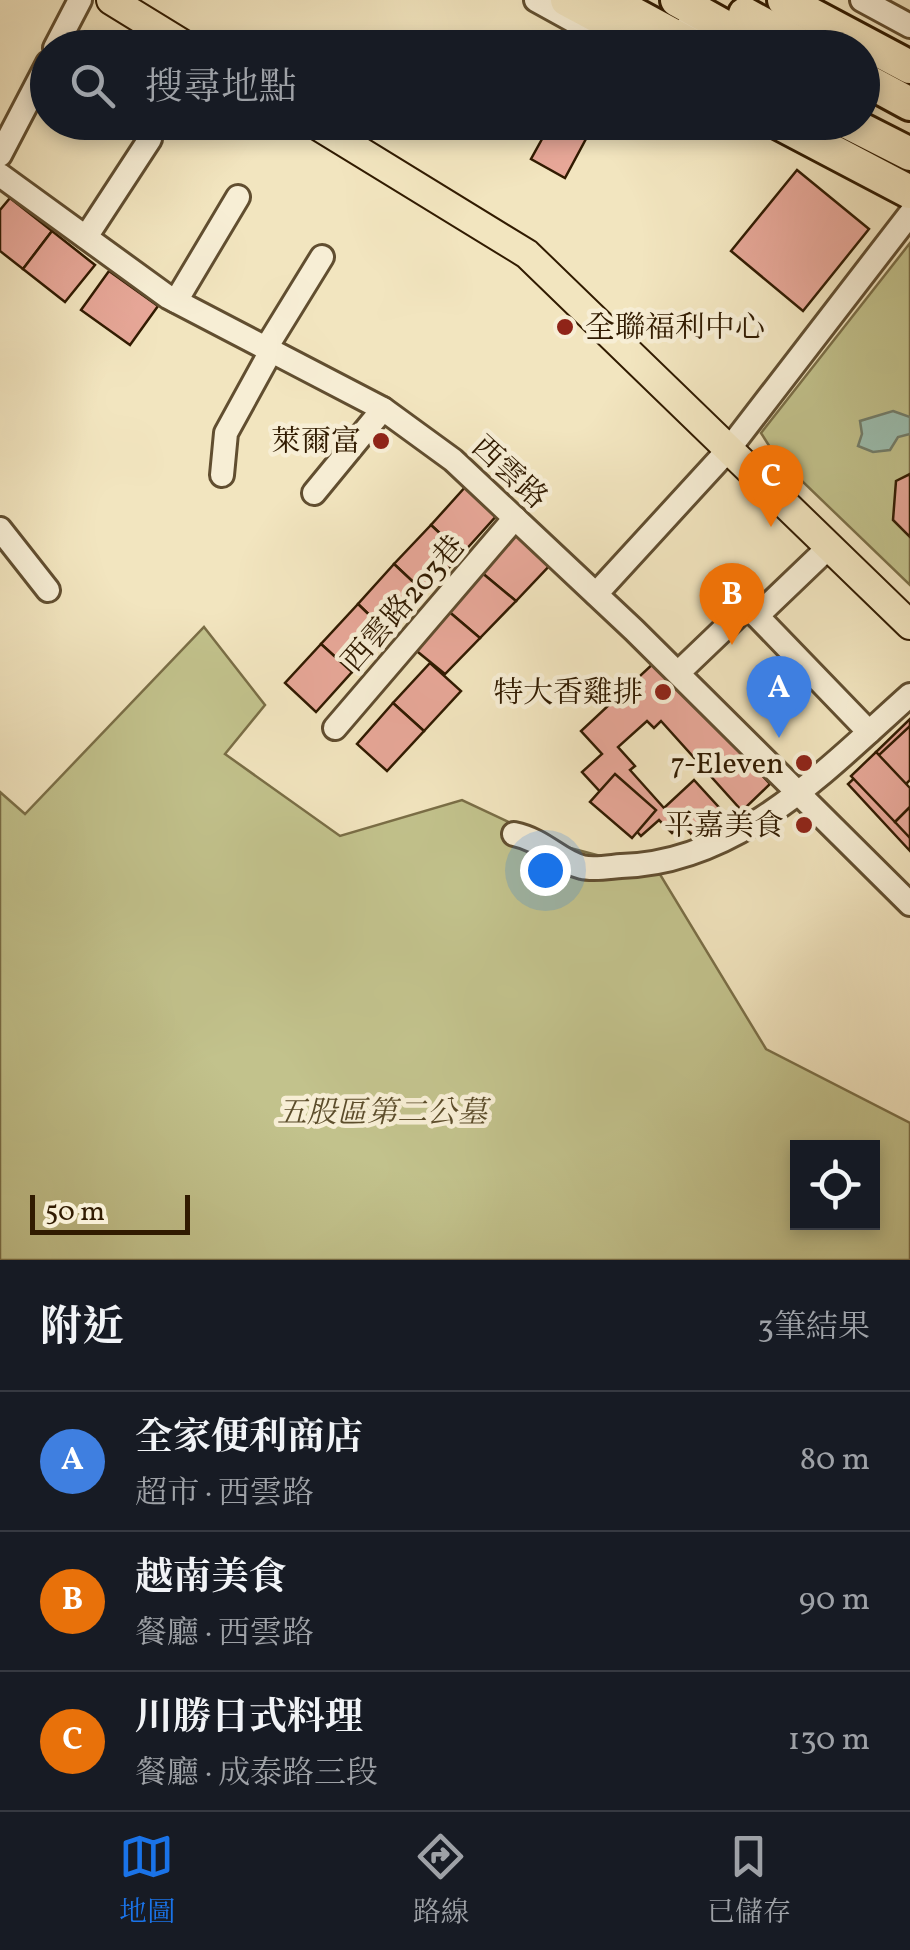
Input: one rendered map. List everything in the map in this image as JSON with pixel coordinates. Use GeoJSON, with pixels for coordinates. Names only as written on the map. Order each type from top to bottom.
{"type":"FeatureCollection","features":[{"type":"Feature","properties":{"kind":"highway"},"geometry":{"type":"LineString","coordinates":[[567,0],[621,30]]}},
{"type":"Feature","properties":{"kind":"highway"},"geometry":{"type":"LineString","coordinates":[[608,0],[664,30]]}},
{"type":"Feature","properties":{"kind":"highway"},"geometry":{"type":"LineString","coordinates":[[676,0],[731,30]]}},
{"type":"Feature","properties":{"kind":"highway"},"geometry":{"type":"LineString","coordinates":[[720,0],[774,30]]}},
{"type":"Feature","properties":{"kind":"highway"},"geometry":{"type":"LineString","coordinates":[[784,0],[840,30]]}},
{"type":"Feature","properties":{"kind":"highway"},"geometry":{"type":"LineString","coordinates":[[819,0],[875,30]]}},
{"type":"Feature","properties":{"kind":"highway"},"geometry":{"type":"LineString","coordinates":[[880,33],[910,49]]}},
{"type":"Feature","properties":{"kind":"highway"},"geometry":{"type":"LineString","coordinates":[[880,51],[910,67]]}},
{"type":"Feature","properties":{"kind":"highway"},"geometry":{"type":"LineString","coordinates":[[880,88],[910,104]]}},
{"type":"Feature","properties":{"kind":"highway"},"geometry":{"type":"LineString","coordinates":[[880,112],[910,128]]}},
{"type":"Feature","properties":{"kind":"highway"},"geometry":{"type":"LineString","coordinates":[[880,138],[910,153]]}},
{"type":"Feature","properties":{"kind":"highway"},"geometry":{"type":"LineString","coordinates":[[811,140],[910,192]]}},
{"type":"Feature","properties":{"kind":"main road"},"geometry":{"type":"LineString","coordinates":[[111,0],[160,30]]}},
{"type":"Feature","properties":{"kind":"main road"},"geometry":{"type":"LineString","coordinates":[[341,140],[527,254],[910,626]]}},
{"type":"Feature","properties":{"kind":"street"},"geometry":{"type":"LineString","coordinates":[[65,30],[80,0]]}},
{"type":"Feature","properties":{"kind":"street"},"geometry":{"type":"LineString","coordinates":[[536,0],[590,30]]}},
{"type":"Feature","properties":{"kind":"street"},"geometry":{"type":"LineString","coordinates":[[641,0],[694,30]]}},
{"type":"Feature","properties":{"kind":"street"},"geometry":{"type":"LineString","coordinates":[[751,0],[809,30]]}},
{"type":"Feature","properties":{"kind":"street"},"geometry":{"type":"LineString","coordinates":[[862,0],[910,26]]}},
{"type":"Feature","properties":{"kind":"street"},"geometry":{"type":"LineString","coordinates":[[880,65],[910,81]]}},
{"type":"Feature","properties":{"kind":"street"},"geometry":{"type":"LineString","coordinates":[[0,155],[30,98]]}},
{"type":"Feature","properties":{"kind":"street"},"geometry":{"type":"LineString","coordinates":[[880,135],[910,153]]}},
{"type":"Feature","properties":{"kind":"street"},"geometry":{"type":"LineString","coordinates":[[86,237],[150,140]]}},
{"type":"Feature","properties":{"kind":"street"},"geometry":{"type":"LineString","coordinates":[[793,140],[910,203]]}},
{"type":"Feature","properties":{"kind":"street","name":"西雲路"},"geometry":{"type":"LineString","coordinates":[[0,175],[176,301],[383,409],[454,460],[678,673],[910,904]]}},
{"type":"Feature","properties":{"kind":"street"},"geometry":{"type":"LineString","coordinates":[[176,301],[238,197]]}},
{"type":"Feature","properties":{"kind":"street"},"geometry":{"type":"LineString","coordinates":[[596,594],[729,450],[910,214]]}},
{"type":"Feature","properties":{"kind":"street"},"geometry":{"type":"LineString","coordinates":[[222,474],[226,433],[322,256]]}},
{"type":"Feature","properties":{"kind":"street"},"geometry":{"type":"LineString","coordinates":[[314,493],[383,409]]}},
{"type":"Feature","properties":{"kind":"street","name":"西雲路203巷"},"geometry":{"type":"LineString","coordinates":[[335,728],[515,518]]}},
{"type":"Feature","properties":{"kind":"street"},"geometry":{"type":"LineString","coordinates":[[0,529],[48,590]]}},
{"type":"Feature","properties":{"kind":"street"},"geometry":{"type":"LineString","coordinates":[[756,616],[829,547]]}},
{"type":"Feature","properties":{"kind":"street"},"geometry":{"type":"LineString","coordinates":[[678,673],[748,606],[869,732]]}},
{"type":"Feature","properties":{"kind":"street"},"geometry":{"type":"LineString","coordinates":[[514,834],[534,838],[582,867],[656,866],[750,828],[800,794],[910,695]]}},
{"type":"Feature","properties":{"kind":"green space"},"geometry":{"type":"Polygon","coordinates":[[[910,243],[910,585],[775,455],[761,433],[910,243]]]}},
{"type":"Feature","properties":{"kind":"green space","name":"五股區第二公墓"},"geometry":{"type":"Polygon","coordinates":[[[204,627],[265,705],[225,754],[340,836],[462,800],[555,844],[658,871],[766,1049],[910,1123],[910,1260],[0,1260],[0,792],[25,814],[204,627]]]}},
{"type":"Feature","properties":{"kind":"shaded area"},"geometry":{"type":"Polygon","coordinates":[[[893,411],[910,417],[910,434],[898,437],[890,450],[873,452],[858,446],[862,434],[860,421],[893,411]]]}},
{"type":"Feature","properties":{"kind":"building"},"geometry":{"type":"Polygon","coordinates":[[[541,140],[585,140],[565,178],[531,159],[541,140]]]}},
{"type":"Feature","properties":{"kind":"building"},"geometry":{"type":"Polygon","coordinates":[[[797,170],[869,229],[803,311],[731,251],[797,170]]]}},
{"type":"Feature","properties":{"kind":"building"},"geometry":{"type":"Polygon","coordinates":[[[10,198],[52,231],[23,269],[0,251],[0,210],[10,198]]]}},
{"type":"Feature","properties":{"kind":"building"},"geometry":{"type":"Polygon","coordinates":[[[52,231],[95,265],[65,302],[23,269],[52,231]]]}},
{"type":"Feature","properties":{"kind":"building"},"geometry":{"type":"Polygon","coordinates":[[[109,271],[158,306],[130,345],[81,310],[109,271]]]}},
{"type":"Feature","properties":{"kind":"building"},"geometry":{"type":"Polygon","coordinates":[[[910,474],[910,537],[893,520],[896,481],[910,474]]]}},
{"type":"Feature","properties":{"kind":"building"},"geometry":{"type":"Polygon","coordinates":[[[467,485],[498,514],[462,554],[431,525],[467,485]]]}},
{"type":"Feature","properties":{"kind":"building"},"geometry":{"type":"Polygon","coordinates":[[[431,525],[462,554],[425,593],[394,564],[431,525]]]}},
{"type":"Feature","properties":{"kind":"building"},"geometry":{"type":"Polygon","coordinates":[[[514,534],[551,564],[516,601],[481,572],[514,534]]]}},
{"type":"Feature","properties":{"kind":"building"},"geometry":{"type":"Polygon","coordinates":[[[394,564],[425,593],[388,633],[358,604],[394,564]]]}},
{"type":"Feature","properties":{"kind":"building"},"geometry":{"type":"Polygon","coordinates":[[[481,572],[516,601],[480,638],[447,610],[481,572]]]}},
{"type":"Feature","properties":{"kind":"building"},"geometry":{"type":"Polygon","coordinates":[[[358,604],[388,633],[352,672],[321,644],[358,604]]]}},
{"type":"Feature","properties":{"kind":"building"},"geometry":{"type":"Polygon","coordinates":[[[447,610],[480,638],[445,674],[413,648],[447,610]]]}},
{"type":"Feature","properties":{"kind":"building"},"geometry":{"type":"Polygon","coordinates":[[[321,644],[352,672],[316,712],[285,683],[321,644]]]}},
{"type":"Feature","properties":{"kind":"building"},"geometry":{"type":"Polygon","coordinates":[[[657,660],[770,784],[742,811],[661,721],[654,728],[647,721],[618,747],[635,766],[630,770],[664,808],[694,780],[725,814],[696,839],[682,824],[672,833],[659,820],[641,836],[582,772],[602,754],[581,731],[657,660]]]}},
{"type":"Feature","properties":{"kind":"building"},"geometry":{"type":"Polygon","coordinates":[[[430,663],[461,691],[424,731],[393,703],[430,663]]]}},
{"type":"Feature","properties":{"kind":"building"},"geometry":{"type":"Polygon","coordinates":[[[393,703],[424,731],[387,771],[357,744],[393,703]]]}},
{"type":"Feature","properties":{"kind":"building"},"geometry":{"type":"Polygon","coordinates":[[[910,719],[910,770],[901,779],[876,752],[910,719]]]}},
{"type":"Feature","properties":{"kind":"building"},"geometry":{"type":"Polygon","coordinates":[[[910,726],[910,780],[903,787],[910,794],[910,851],[848,784],[910,726]]]}},
{"type":"Feature","properties":{"kind":"building"},"geometry":{"type":"Polygon","coordinates":[[[876,752],[910,788],[910,807],[895,822],[851,776],[876,752]]]}},
{"type":"Feature","properties":{"kind":"building"},"geometry":{"type":"Polygon","coordinates":[[[615,774],[656,810],[632,838],[590,802],[615,774]]]}},
{"type":"Feature","properties":{"kind":"building"},"geometry":{"type":"Polygon","coordinates":[[[910,807],[910,838],[895,822],[910,807]]]}},
{"type":"Feature","properties":{"kind":"place","name":"全聯福利中心"},"geometry":{"type":"Point","coordinates":[565,327]}},
{"type":"Feature","properties":{"kind":"place","name":"萊爾富"},"geometry":{"type":"Point","coordinates":[381,441]}},
{"type":"Feature","properties":{"kind":"place","name":"川勝日式料理"},"geometry":{"type":"Point","coordinates":[771,527]}},
{"type":"Feature","properties":{"kind":"place","name":"越南美食"},"geometry":{"type":"Point","coordinates":[732,645]}},
{"type":"Feature","properties":{"kind":"place","name":"特大香雞排"},"geometry":{"type":"Point","coordinates":[663,692]}},
{"type":"Feature","properties":{"kind":"place","name":"全家便利商店"},"geometry":{"type":"Point","coordinates":[779,738]}},
{"type":"Feature","properties":{"kind":"place","name":"7-Eleven"},"geometry":{"type":"Point","coordinates":[804,763]}},
{"type":"Feature","properties":{"kind":"place","name":"平嘉美食"},"geometry":{"type":"Point","coordinates":[804,825]}}]}
